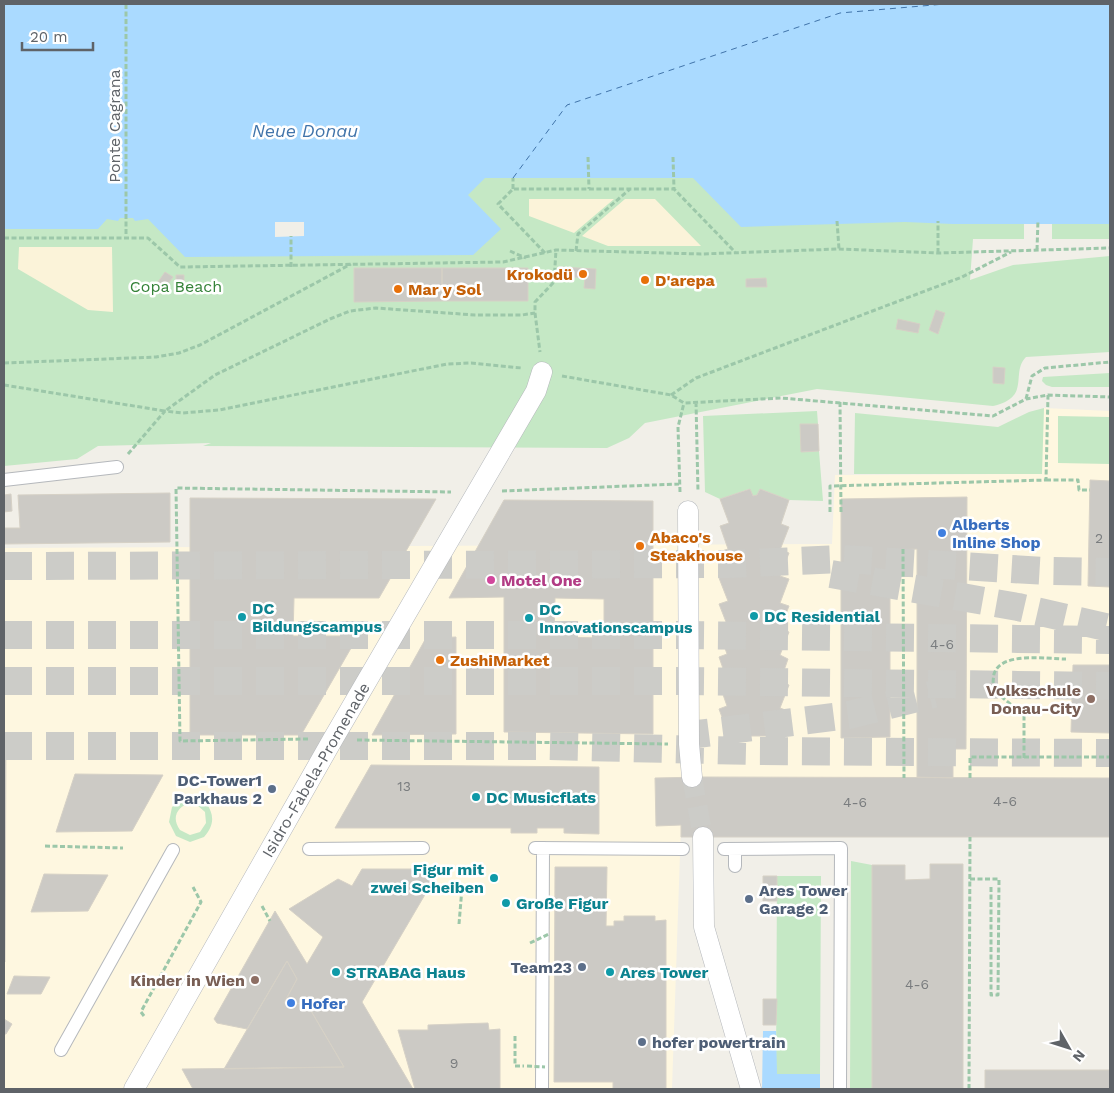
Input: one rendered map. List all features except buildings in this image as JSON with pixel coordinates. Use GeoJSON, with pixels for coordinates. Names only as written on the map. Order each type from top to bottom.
{"type":"FeatureCollection","features":[{"type":"Feature","properties":{"kind":"street","name":"Isidro-Fabela-Promenade"},"geometry":{"type":"LineString","coordinates":[[134,1089],[539,381]]}},
{"type":"Feature","properties":{"kind":"street"},"geometry":{"type":"LineString","coordinates":[[688,511],[689,744],[692,777]]}},
{"type":"Feature","properties":{"kind":"street"},"geometry":{"type":"LineString","coordinates":[[703,837],[704,927],[751,1089]]}},
{"type":"Feature","properties":{"kind":"lane"},"geometry":{"type":"LineString","coordinates":[[4,480],[117,467]]}},
{"type":"Feature","properties":{"kind":"lane"},"geometry":{"type":"LineString","coordinates":[[735,866],[729,849],[844,846],[840,1089]]}},
{"type":"Feature","properties":{"kind":"lane"},"geometry":{"type":"LineString","coordinates":[[309,848],[423,848]]}},
{"type":"Feature","properties":{"kind":"lane"},"geometry":{"type":"LineString","coordinates":[[542,1089],[539,848],[683,848]]}},
{"type":"Feature","properties":{"kind":"lane"},"geometry":{"type":"LineString","coordinates":[[61,1050],[173,850]]}},
{"type":"Feature","properties":{"kind":"path","name":"Ponte Cagrana"},"geometry":{"type":"LineString","coordinates":[[126,4],[126,238]]}},
{"type":"Feature","properties":{"kind":"path"},"geometry":{"type":"LineString","coordinates":[[588,157],[589,189]]}},
{"type":"Feature","properties":{"kind":"path"},"geometry":{"type":"LineString","coordinates":[[673,157],[674,189],[735,252]]}},
{"type":"Feature","properties":{"kind":"path"},"geometry":{"type":"LineString","coordinates":[[513,178],[513,189],[498,204],[545,253]]}},
{"type":"Feature","properties":{"kind":"path"},"geometry":{"type":"LineString","coordinates":[[576,251],[578,234],[630,188]]}},
{"type":"Feature","properties":{"kind":"path"},"geometry":{"type":"LineString","coordinates":[[513,189],[674,189]]}},
{"type":"Feature","properties":{"kind":"path"},"geometry":{"type":"LineString","coordinates":[[1037,250],[1038,220]]}},
{"type":"Feature","properties":{"kind":"path"},"geometry":{"type":"LineString","coordinates":[[938,221],[938,253]]}},
{"type":"Feature","properties":{"kind":"path"},"geometry":{"type":"LineString","coordinates":[[838,222],[839,249]]}},
{"type":"Feature","properties":{"kind":"path"},"geometry":{"type":"LineString","coordinates":[[291,236],[291,267]]}},
{"type":"Feature","properties":{"kind":"path"},"geometry":{"type":"LineString","coordinates":[[4,238],[148,238],[180,267],[291,267],[354,263],[503,262],[556,250],[701,254],[839,249],[938,253],[1110,248]]}},
{"type":"Feature","properties":{"kind":"path"},"geometry":{"type":"LineString","coordinates":[[539,346],[534,302],[554,282],[556,250]]}},
{"type":"Feature","properties":{"kind":"path"},"geometry":{"type":"LineString","coordinates":[[510,251],[526,258]]}},
{"type":"Feature","properties":{"kind":"path"},"geometry":{"type":"LineString","coordinates":[[671,395],[696,378],[962,277],[1011,252]]}},
{"type":"Feature","properties":{"kind":"path"},"geometry":{"type":"LineString","coordinates":[[4,363],[130,359],[179,353],[200,345],[354,263]]}},
{"type":"Feature","properties":{"kind":"path"},"geometry":{"type":"LineString","coordinates":[[117,467],[164,411],[216,374],[350,311],[376,308],[474,315],[522,316],[535,313]]}},
{"type":"Feature","properties":{"kind":"path"},"geometry":{"type":"LineString","coordinates":[[1026,400],[1032,376],[1045,368],[1110,362]]}},
{"type":"Feature","properties":{"kind":"path"},"geometry":{"type":"LineString","coordinates":[[4,385],[182,413],[219,410],[454,364],[484,364],[539,381],[671,395],[684,403],[781,398],[993,416],[1026,400],[1048,395],[1110,397]]}},
{"type":"Feature","properties":{"kind":"path"},"geometry":{"type":"LineString","coordinates":[[1046,480],[1048,395]]}},
{"type":"Feature","properties":{"kind":"path"},"geometry":{"type":"LineString","coordinates":[[696,402],[698,492]]}},
{"type":"Feature","properties":{"kind":"path"},"geometry":{"type":"LineString","coordinates":[[840,402],[841,513]]}},
{"type":"Feature","properties":{"kind":"path"},"geometry":{"type":"LineString","coordinates":[[684,403],[678,427],[679,492],[688,511]]}},
{"type":"Feature","properties":{"kind":"path"},"geometry":{"type":"LineString","coordinates":[[830,512],[830,486],[1078,480],[1079,490],[1090,490]]}},
{"type":"Feature","properties":{"kind":"path"},"geometry":{"type":"LineString","coordinates":[[477,491],[679,484]]}},
{"type":"Feature","properties":{"kind":"path"},"geometry":{"type":"LineString","coordinates":[[434,491],[176,488],[180,741],[333,739],[689,744]]}},
{"type":"Feature","properties":{"kind":"path"},"geometry":{"type":"LineString","coordinates":[[903,550],[904,778]]}},
{"type":"Feature","properties":{"kind":"path"},"geometry":{"type":"LineString","coordinates":[[1024,758],[1024,715],[993,690],[994,673],[1002,664],[1012,659],[1066,660]]}},
{"type":"Feature","properties":{"kind":"path"},"geometry":{"type":"LineString","coordinates":[[970,778],[970,758],[1110,757]]}},
{"type":"Feature","properties":{"kind":"path"},"geometry":{"type":"LineString","coordinates":[[969,1089],[970,838]]}},
{"type":"Feature","properties":{"kind":"path"},"geometry":{"type":"LineString","coordinates":[[45,846],[123,848]]}},
{"type":"Feature","properties":{"kind":"path"},"geometry":{"type":"LineString","coordinates":[[970,879],[999,879],[998,995],[991,995],[990,887]]}},
{"type":"Feature","properties":{"kind":"path"},"geometry":{"type":"LineString","coordinates":[[144,1016],[141,1012],[143,1008],[201,902],[193,887]]}},
{"type":"Feature","properties":{"kind":"path"},"geometry":{"type":"LineString","coordinates":[[459,924],[462,888]]}},
{"type":"Feature","properties":{"kind":"path"},"geometry":{"type":"LineString","coordinates":[[530,943],[548,934]]}},
{"type":"Feature","properties":{"kind":"path"},"geometry":{"type":"LineString","coordinates":[[515,1036],[515,1066],[545,1067]]}},
{"type":"Feature","properties":{"kind":"shaded area"},"geometry":{"type":"Polygon","coordinates":[[[1044,408],[1110,411],[1110,778],[656,778],[656,826],[681,825],[672,1089],[4,1089],[4,548],[832,544],[835,475],[1041,474],[1044,408]]]}},
{"type":"Feature","properties":{"kind":"green space","name":"Copa Beach"},"geometry":{"type":"Polygon","coordinates":[[[693,123],[973,223],[1024,224],[1024,239],[973,239],[970,280],[1013,265],[1110,256],[1110,352],[1026,357],[1022,363],[1016,391],[1012,397],[1005,402],[993,406],[817,389],[645,423],[629,438],[607,448],[203,446],[211,443],[98,446],[77,459],[4,466],[4,130],[693,123]]]}},
{"type":"Feature","properties":{"kind":"green space"},"geometry":{"type":"Polygon","coordinates":[[[1063,222],[1110,224],[1110,239],[1052,239],[1052,224],[1063,222]]]}},
{"type":"Feature","properties":{"kind":"green space"},"geometry":{"type":"Polygon","coordinates":[[[1110,373],[1110,387],[1052,387],[1042,381],[1043,377],[1110,373]]]}},
{"type":"Feature","properties":{"kind":"green space"},"geometry":{"type":"Polygon","coordinates":[[[1044,408],[1042,474],[854,474],[855,413],[998,427],[1029,412],[1044,408]]]}},
{"type":"Feature","properties":{"kind":"green space"},"geometry":{"type":"Polygon","coordinates":[[[817,411],[818,424],[801,425],[801,452],[819,451],[823,501],[789,500],[760,489],[757,495],[753,496],[749,489],[720,499],[705,492],[703,416],[817,411]]]}},
{"type":"Feature","properties":{"kind":"green space"},"geometry":{"type":"Polygon","coordinates":[[[1058,416],[1110,417],[1110,464],[1058,463],[1058,416]]]}},
{"type":"Feature","properties":{"kind":"green space"},"geometry":{"type":"Polygon","coordinates":[[[192,797],[206,803],[212,816],[210,829],[204,837],[190,842],[176,836],[169,822],[172,807],[185,798],[192,797]],[[191,803],[182,807],[176,817],[177,826],[180,830],[190,835],[200,832],[206,823],[205,812],[197,805],[191,803]]]}},
{"type":"Feature","properties":{"kind":"green space"},"geometry":{"type":"Polygon","coordinates":[[[851,861],[872,865],[872,1089],[850,1089],[851,861]]]}},
{"type":"Feature","properties":{"kind":"green space"},"geometry":{"type":"Polygon","coordinates":[[[777,876],[821,876],[820,1074],[776,1074],[777,876]]]}},
{"type":"Feature","properties":{"kind":"sand"},"geometry":{"type":"Polygon","coordinates":[[[529,199],[614,199],[574,233],[529,216],[529,199]]]}},
{"type":"Feature","properties":{"kind":"sand"},"geometry":{"type":"Polygon","coordinates":[[[625,199],[655,199],[701,246],[608,246],[582,236],[625,199]]]}},
{"type":"Feature","properties":{"kind":"sand"},"geometry":{"type":"Polygon","coordinates":[[[19,247],[112,247],[113,312],[88,310],[18,269],[19,247]]]}},
{"type":"Feature","properties":{"kind":"water","name":"Neue Donau"},"geometry":{"type":"Polygon","coordinates":[[[4,4],[1110,4],[1110,224],[953,224],[905,222],[741,227],[693,178],[485,178],[468,195],[501,229],[473,255],[185,257],[148,219],[135,221],[133,218],[120,218],[118,221],[107,219],[98,229],[4,229],[4,4]]]}},
{"type":"Feature","properties":{"kind":"water"},"geometry":{"type":"Polygon","coordinates":[[[763,1031],[776,1031],[777,1074],[820,1074],[820,1089],[762,1089],[763,1031]]]}},
{"type":"Feature","properties":{"kind":"pier"},"geometry":{"type":"Polygon","coordinates":[[[275,222],[304,222],[304,236],[275,237],[275,222]]]}},
{"type":"Feature","properties":{"kind":"ferry route"},"geometry":{"type":"LineString","coordinates":[[513,178],[567,105],[840,13],[945,4]]}},
{"type":"Feature","properties":{"kind":"tunnel"},"geometry":{"type":"LineString","coordinates":[[4,566],[728,564],[842,559],[1046,571],[1110,572]]}},
{"type":"Feature","properties":{"kind":"tunnel"},"geometry":{"type":"LineString","coordinates":[[831,574],[1018,607],[1110,628]]}},
{"type":"Feature","properties":{"kind":"tunnel"},"geometry":{"type":"LineString","coordinates":[[4,635],[681,635],[1110,640]]}},
{"type":"Feature","properties":{"kind":"tunnel"},"geometry":{"type":"LineString","coordinates":[[4,681],[681,681],[1110,686]]}},
{"type":"Feature","properties":{"kind":"tunnel"},"geometry":{"type":"LineString","coordinates":[[681,736],[849,715],[934,694]]}},
{"type":"Feature","properties":{"kind":"tunnel"},"geometry":{"type":"LineString","coordinates":[[4,746],[545,746],[751,751],[1110,753]]}},
{"type":"Feature","properties":{"kind":"tunnel"},"geometry":{"type":"LineString","coordinates":[[692,777],[703,837]]}},
{"type":"Feature","properties":{"kind":"place","name":"Krokodü"},"geometry":{"type":"Point","coordinates":[583,274]}},
{"type":"Feature","properties":{"kind":"place","name":"D'arepa"},"geometry":{"type":"Point","coordinates":[645,280]}},
{"type":"Feature","properties":{"kind":"place","name":"Mar y Sol"},"geometry":{"type":"Point","coordinates":[398,289]}},
{"type":"Feature","properties":{"kind":"place","name":"Alberts Inline Shop"},"geometry":{"type":"Point","coordinates":[942,533]}},
{"type":"Feature","properties":{"kind":"place","name":"Abaco's Steakhouse"},"geometry":{"type":"Point","coordinates":[640,546]}},
{"type":"Feature","properties":{"kind":"place","name":"Motel One"},"geometry":{"type":"Point","coordinates":[491,580]}},
{"type":"Feature","properties":{"kind":"place","name":"DC Residential"},"geometry":{"type":"Point","coordinates":[754,616]}},
{"type":"Feature","properties":{"kind":"place","name":"DC Bildungscampus"},"geometry":{"type":"Point","coordinates":[242,617]}},
{"type":"Feature","properties":{"kind":"place","name":"DC Innovationscampus"},"geometry":{"type":"Point","coordinates":[529,618]}},
{"type":"Feature","properties":{"kind":"place","name":"ZushiMarket"},"geometry":{"type":"Point","coordinates":[440,660]}},
{"type":"Feature","properties":{"kind":"place","name":"Volksschule Donau-City"},"geometry":{"type":"Point","coordinates":[1091,699]}},
{"type":"Feature","properties":{"kind":"place","name":"DC-Tower1 Parkhaus 2"},"geometry":{"type":"Point","coordinates":[272,789]}},
{"type":"Feature","properties":{"kind":"place","name":"DC Musicflats"},"geometry":{"type":"Point","coordinates":[476,797]}},
{"type":"Feature","properties":{"kind":"place","name":"Figur mit zwei Scheiben"},"geometry":{"type":"Point","coordinates":[494,878]}},
{"type":"Feature","properties":{"kind":"place","name":"Ares Tower Garage 2"},"geometry":{"type":"Point","coordinates":[749,899]}},
{"type":"Feature","properties":{"kind":"place","name":"Große Figur"},"geometry":{"type":"Point","coordinates":[506,903]}},
{"type":"Feature","properties":{"kind":"place","name":"Team23"},"geometry":{"type":"Point","coordinates":[582,967]}},
{"type":"Feature","properties":{"kind":"place","name":"STRABAG Haus"},"geometry":{"type":"Point","coordinates":[336,972]}},
{"type":"Feature","properties":{"kind":"place","name":"Ares Tower"},"geometry":{"type":"Point","coordinates":[610,972]}},
{"type":"Feature","properties":{"kind":"place","name":"Kinder in Wien"},"geometry":{"type":"Point","coordinates":[255,980]}},
{"type":"Feature","properties":{"kind":"place","name":"Hofer"},"geometry":{"type":"Point","coordinates":[291,1003]}},
{"type":"Feature","properties":{"kind":"place","name":"hofer powertrain"},"geometry":{"type":"Point","coordinates":[642,1042]}}]}
